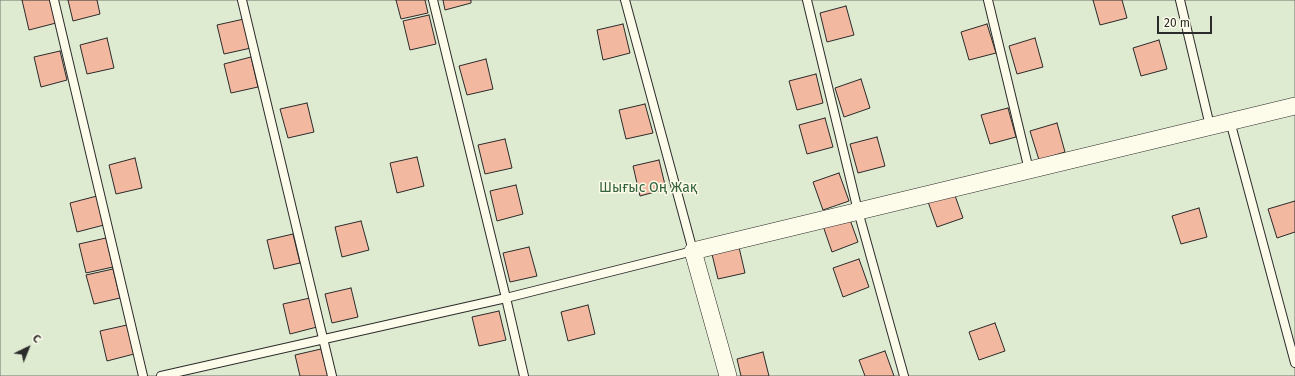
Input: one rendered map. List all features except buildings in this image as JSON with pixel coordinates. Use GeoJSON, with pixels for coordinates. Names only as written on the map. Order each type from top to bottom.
{"type":"FeatureCollection","features":[{"type":"Feature","properties":{"kind":"street"},"geometry":{"type":"LineString","coordinates":[[728,376],[693,251],[1295,106]]}},
{"type":"Feature","properties":{"kind":"lane"},"geometry":{"type":"LineString","coordinates":[[54,0],[143,376]]}},
{"type":"Feature","properties":{"kind":"lane"},"geometry":{"type":"LineString","coordinates":[[242,0],[332,376]]}},
{"type":"Feature","properties":{"kind":"lane"},"geometry":{"type":"LineString","coordinates":[[433,0],[524,376]]}},
{"type":"Feature","properties":{"kind":"lane"},"geometry":{"type":"LineString","coordinates":[[161,376],[323,338],[506,298],[693,251],[625,0]]}},
{"type":"Feature","properties":{"kind":"lane"},"geometry":{"type":"LineString","coordinates":[[807,0],[858,211],[904,376]]}},
{"type":"Feature","properties":{"kind":"lane"},"geometry":{"type":"LineString","coordinates":[[988,0],[1029,170]]}},
{"type":"Feature","properties":{"kind":"lane"},"geometry":{"type":"LineString","coordinates":[[1180,0],[1210,126]]}},
{"type":"Feature","properties":{"kind":"lane"},"geometry":{"type":"LineString","coordinates":[[1230,121],[1295,363]]}},
{"type":"Feature","properties":{"kind":"green space","name":"Шығыс Оң Жақ"},"geometry":{"type":"Polygon","coordinates":[[[0,0],[1295,0],[1295,376],[0,376],[0,0]]]}}]}
